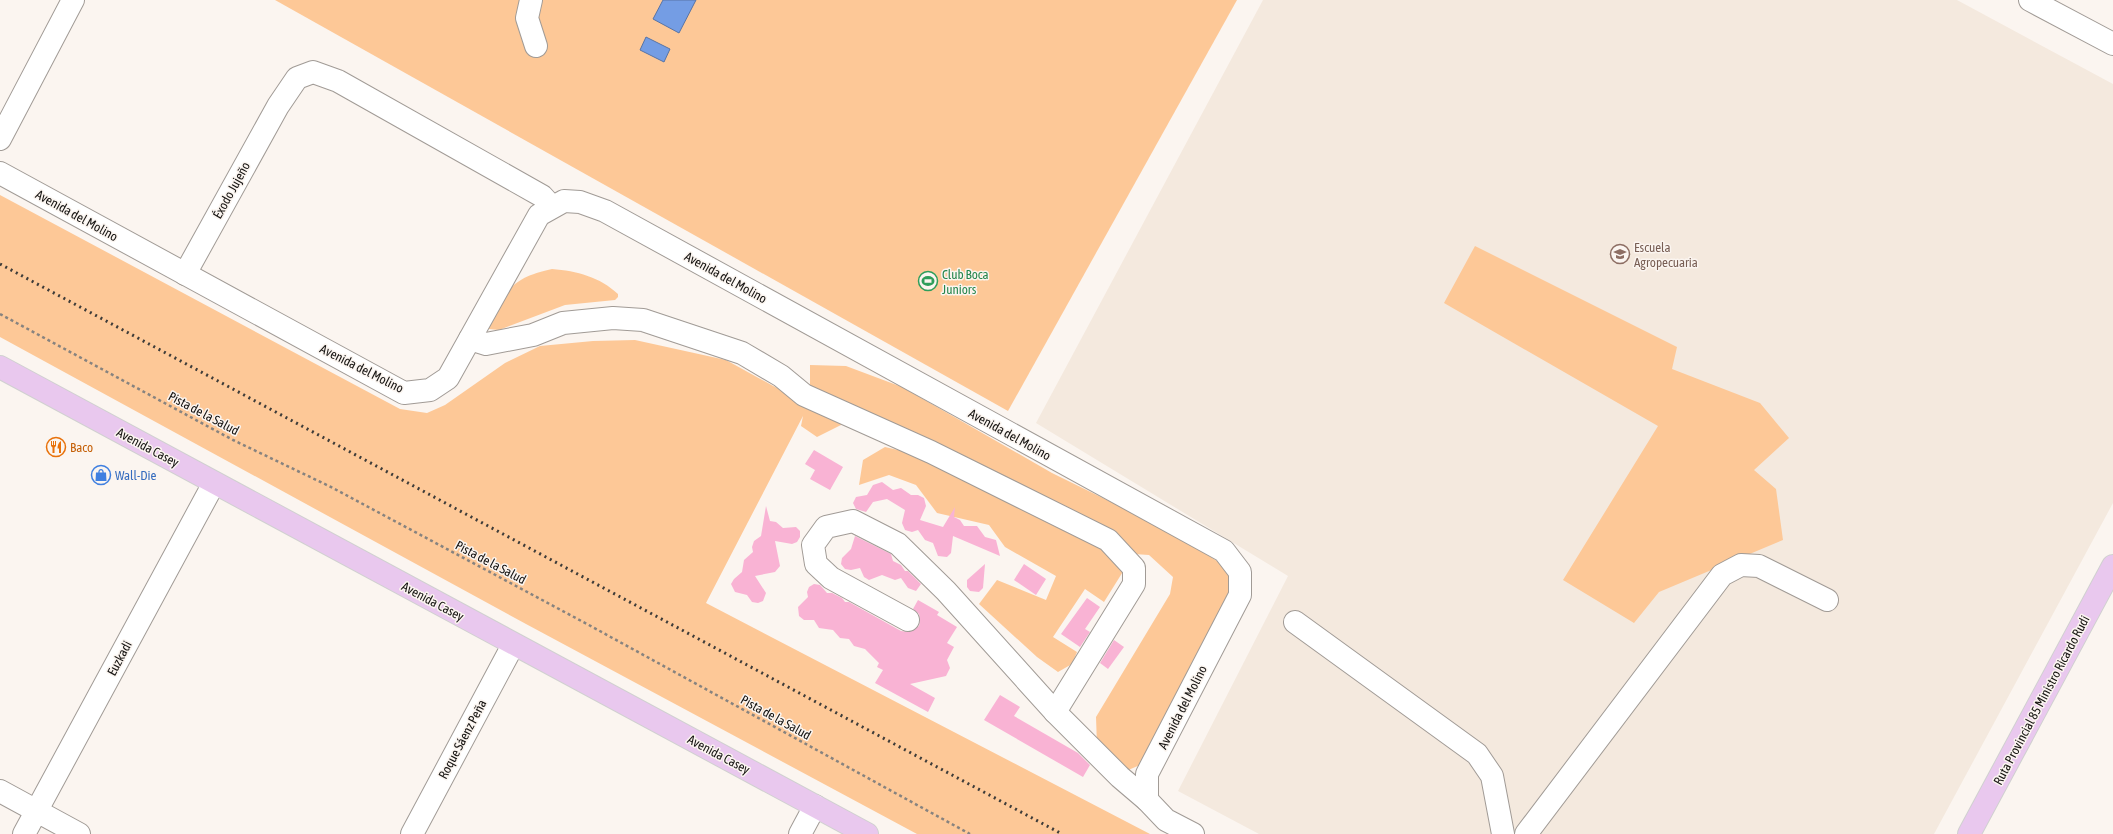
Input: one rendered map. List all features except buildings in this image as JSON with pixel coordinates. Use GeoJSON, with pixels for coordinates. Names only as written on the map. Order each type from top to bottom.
{"type":"FeatureCollection","features":[{"type":"Feature","properties":{"kind":"main road","name":"Avenida Casey"},"geometry":{"type":"LineString","coordinates":[[0,367],[513,645],[867,834]]}},
{"type":"Feature","properties":{"kind":"main road","name":"Ruta Provincial 85 Ministro Ricardo Rudi"},"geometry":{"type":"LineString","coordinates":[[1968,834],[2113,566]]}},
{"type":"Feature","properties":{"kind":"street"},"geometry":{"type":"LineString","coordinates":[[0,139],[72,0]]}},
{"type":"Feature","properties":{"kind":"street"},"geometry":{"type":"LineString","coordinates":[[531,0],[528,18],[536,46]]}},
{"type":"Feature","properties":{"kind":"street"},"geometry":{"type":"LineString","coordinates":[[2030,0],[2113,44]]}},
{"type":"Feature","properties":{"kind":"street","name":"Éxodo Jujeño"},"geometry":{"type":"LineString","coordinates":[[185,274],[278,106],[297,78],[313,72],[338,81],[542,196],[552,207]]}},
{"type":"Feature","properties":{"kind":"street","name":"Avenida del Molino"},"geometry":{"type":"LineString","coordinates":[[0,173],[404,393],[430,390],[448,378],[539,214],[564,201],[580,202],[605,211],[1224,551],[1240,572],[1240,595],[1147,774],[1147,800]]}},
{"type":"Feature","properties":{"kind":"street"},"geometry":{"type":"LineString","coordinates":[[470,339],[486,344],[533,335],[563,323],[613,318],[644,320],[742,353],[780,376],[804,395],[931,452],[1108,540],[1134,568],[1134,584],[1055,712]]}},
{"type":"Feature","properties":{"kind":"street","name":"Euzkadi"},"geometry":{"type":"LineString","coordinates":[[24,834],[214,483]]}},
{"type":"Feature","properties":{"kind":"street"},"geometry":{"type":"LineString","coordinates":[[908,620],[830,578],[816,564],[813,545],[826,527],[853,521],[898,544],[946,591],[1055,712],[1120,777],[1147,800],[1166,820],[1193,834]]}},
{"type":"Feature","properties":{"kind":"street"},"geometry":{"type":"LineString","coordinates":[[1526,834],[1722,575],[1741,565],[1759,566],[1827,600]]}},
{"type":"Feature","properties":{"kind":"street"},"geometry":{"type":"LineString","coordinates":[[1295,622],[1477,754],[1492,776],[1503,834]]}},
{"type":"Feature","properties":{"kind":"street","name":"Roque Sáenz Peña"},"geometry":{"type":"LineString","coordinates":[[412,834],[513,645]]}},
{"type":"Feature","properties":{"kind":"street"},"geometry":{"type":"LineString","coordinates":[[0,791],[79,834]]}},
{"type":"Feature","properties":{"kind":"street"},"geometry":{"type":"LineString","coordinates":[[800,834],[815,806]]}},
{"type":"Feature","properties":{"kind":"path","name":"Pista de la Salud"},"geometry":{"type":"LineString","coordinates":[[0,314],[233,440],[331,487],[970,834]]}},
{"type":"Feature","properties":{"kind":"shaded area","name":"Club Boca Juniors"},"geometry":{"type":"Polygon","coordinates":[[[275,0],[1237,0],[1008,411],[275,0]]]}},
{"type":"Feature","properties":{"kind":"shaded area","name":"Escuela Agropecuaria"},"geometry":{"type":"Polygon","coordinates":[[[1263,0],[1957,0],[2113,84],[2113,503],[1934,834],[1259,834],[1178,791],[1288,576],[1036,423],[1263,0]]]}},
{"type":"Feature","properties":{"kind":"shaded area"},"geometry":{"type":"Polygon","coordinates":[[[0,195],[400,409],[427,413],[445,405],[505,363],[540,346],[593,341],[635,340],[726,360],[806,404],[810,388],[810,365],[846,366],[902,387],[1052,473],[1170,531],[1217,561],[1231,577],[1229,597],[1140,765],[1126,771],[1097,745],[1096,717],[1170,594],[1173,577],[1149,555],[1134,554],[1104,602],[1085,589],[1053,637],[1077,652],[1072,664],[1058,672],[1037,657],[979,604],[997,580],[1046,600],[1056,576],[1005,547],[989,525],[937,513],[916,485],[889,475],[859,485],[863,460],[885,447],[911,453],[863,414],[817,437],[801,426],[803,416],[706,603],[1150,834],[917,834],[526,624],[0,337],[0,195]]]}},
{"type":"Feature","properties":{"kind":"shaded area"},"geometry":{"type":"Polygon","coordinates":[[[1475,246],[1677,347],[1672,369],[1760,403],[1789,438],[1754,470],[1776,489],[1783,540],[1659,592],[1634,623],[1563,580],[1658,426],[1444,303],[1475,246]]]}},
{"type":"Feature","properties":{"kind":"shaded area"},"geometry":{"type":"Polygon","coordinates":[[[552,269],[579,273],[596,279],[611,288],[618,294],[618,297],[615,300],[565,305],[499,330],[489,329],[489,325],[500,302],[512,287],[528,276],[552,269]]]}},
{"type":"Feature","properties":{"kind":"water"},"geometry":{"type":"Polygon","coordinates":[[[663,0],[696,0],[679,33],[653,19],[663,0]]]}},
{"type":"Feature","properties":{"kind":"water"},"geometry":{"type":"Polygon","coordinates":[[[646,37],[670,49],[664,62],[640,50],[646,37]]]}},
{"type":"Feature","properties":{"kind":"railway"},"geometry":{"type":"LineString","coordinates":[[0,264],[1062,834]]}},
{"type":"Feature","properties":{"kind":"place","name":"Escuela Agropecuaria"},"geometry":{"type":"Point","coordinates":[1620,254]}},
{"type":"Feature","properties":{"kind":"place","name":"Club Boca Juniors"},"geometry":{"type":"Point","coordinates":[928,281]}},
{"type":"Feature","properties":{"kind":"place","name":"Baco"},"geometry":{"type":"Point","coordinates":[56,447]}},
{"type":"Feature","properties":{"kind":"place","name":"Wall-Die"},"geometry":{"type":"Point","coordinates":[101,475]}}]}
